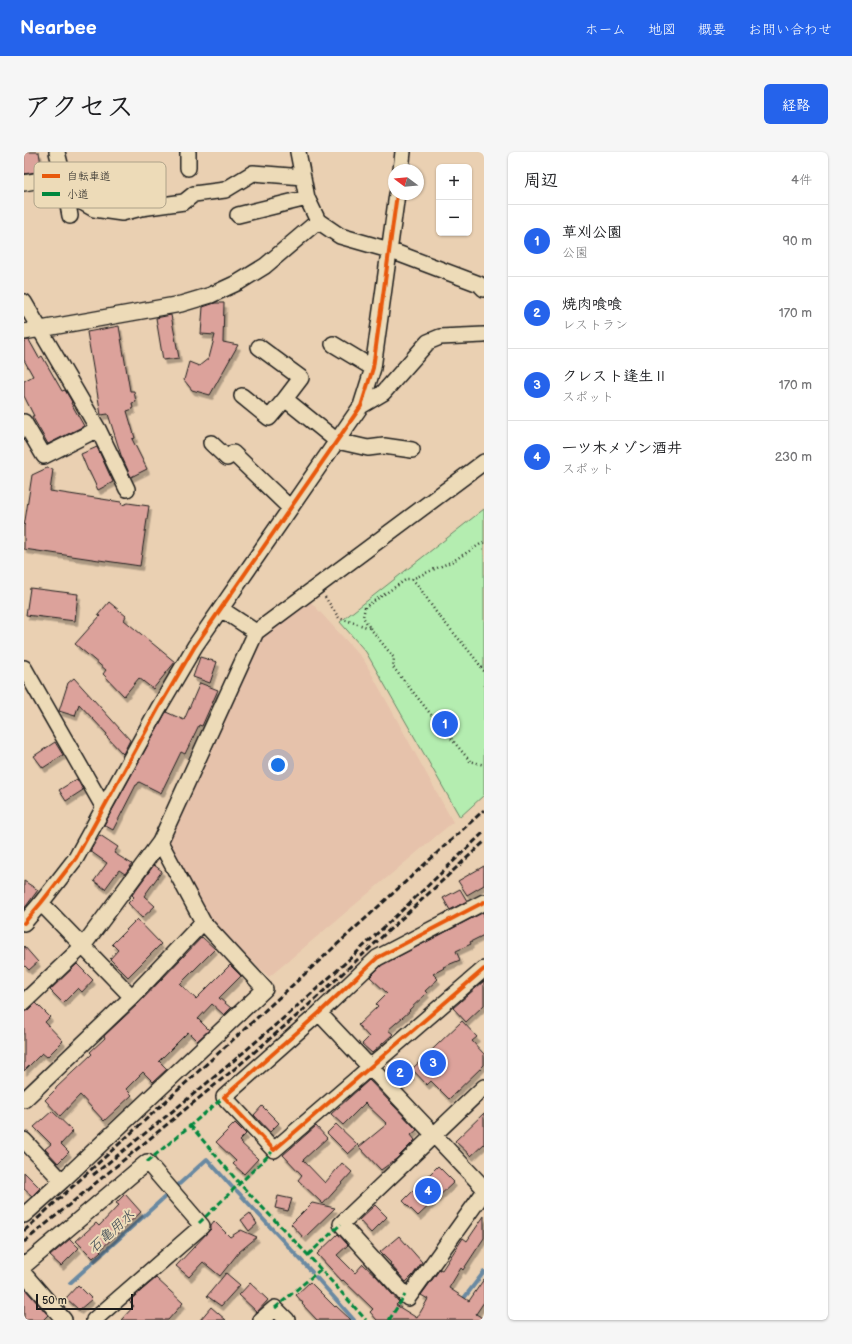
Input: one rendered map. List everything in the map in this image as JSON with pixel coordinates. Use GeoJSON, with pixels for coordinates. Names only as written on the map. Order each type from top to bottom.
{"type":"FeatureCollection","features":[{"type":"Feature","properties":{"kind":"street"},"geometry":{"type":"LineString","coordinates":[[57,152],[60,162]]}},
{"type":"Feature","properties":{"kind":"street"},"geometry":{"type":"LineString","coordinates":[[188,152],[188,168]]}},
{"type":"Feature","properties":{"kind":"street"},"geometry":{"type":"LineString","coordinates":[[298,152],[307,198],[318,221],[340,236],[389,250],[482,285]]}},
{"type":"Feature","properties":{"kind":"street"},"geometry":{"type":"LineString","coordinates":[[402,164],[403,152]]}},
{"type":"Feature","properties":{"kind":"street"},"geometry":{"type":"LineString","coordinates":[[166,205],[184,202],[194,194],[224,190],[252,174],[303,177]]}},
{"type":"Feature","properties":{"kind":"street"},"geometry":{"type":"LineString","coordinates":[[24,183],[34,181]]}},
{"type":"Feature","properties":{"kind":"street"},"geometry":{"type":"LineString","coordinates":[[238,215],[307,198]]}},
{"type":"Feature","properties":{"kind":"street"},"geometry":{"type":"LineString","coordinates":[[24,922],[41,903],[76,858],[158,709],[195,646],[362,406],[373,368],[396,200]]}},
{"type":"Feature","properties":{"kind":"street"},"geometry":{"type":"LineString","coordinates":[[69,208],[70,216]]}},
{"type":"Feature","properties":{"kind":"street"},"geometry":{"type":"LineString","coordinates":[[92,208],[122,213],[141,208]]}},
{"type":"Feature","properties":{"kind":"street"},"geometry":{"type":"LineString","coordinates":[[24,332],[181,304],[212,295],[239,282],[265,266],[318,221]]}},
{"type":"Feature","properties":{"kind":"street"},"geometry":{"type":"LineString","coordinates":[[24,302],[98,429],[127,489]]}},
{"type":"Feature","properties":{"kind":"street"},"geometry":{"type":"LineString","coordinates":[[362,406],[383,392],[428,342],[440,337],[484,334]]}},
{"type":"Feature","properties":{"kind":"street"},"geometry":{"type":"LineString","coordinates":[[333,344],[373,368]]}},
{"type":"Feature","properties":{"kind":"street"},"geometry":{"type":"LineString","coordinates":[[242,396],[269,418],[301,378],[259,347]]}},
{"type":"Feature","properties":{"kind":"street"},"geometry":{"type":"LineString","coordinates":[[285,399],[337,441],[368,448],[384,446],[412,450]]}},
{"type":"Feature","properties":{"kind":"street"},"geometry":{"type":"LineString","coordinates":[[24,422],[44,456],[98,429]]}},
{"type":"Feature","properties":{"kind":"street"},"geometry":{"type":"LineString","coordinates":[[211,443],[227,458],[233,454],[290,508]]}},
{"type":"Feature","properties":{"kind":"street"},"geometry":{"type":"LineString","coordinates":[[24,1002],[83,946],[160,842],[256,632],[484,462]]}},
{"type":"Feature","properties":{"kind":"street"},"geometry":{"type":"LineString","coordinates":[[221,608],[256,632]]}},
{"type":"Feature","properties":{"kind":"street"},"geometry":{"type":"LineString","coordinates":[[24,668],[104,808]]}},
{"type":"Feature","properties":{"kind":"street"},"geometry":{"type":"LineString","coordinates":[[24,1215],[265,989],[203,922],[160,842]]}},
{"type":"Feature","properties":{"kind":"street"},"geometry":{"type":"LineString","coordinates":[[484,902],[377,958],[319,1013],[224,1097],[274,1150],[484,969]]}},
{"type":"Feature","properties":{"kind":"street"},"geometry":{"type":"LineString","coordinates":[[41,903],[132,997]]}},
{"type":"Feature","properties":{"kind":"street"},"geometry":{"type":"LineString","coordinates":[[24,1100],[132,997],[203,922]]}},
{"type":"Feature","properties":{"kind":"street"},"geometry":{"type":"LineString","coordinates":[[319,1013],[484,1188]]}},
{"type":"Feature","properties":{"kind":"street"},"geometry":{"type":"LineString","coordinates":[[484,1087],[341,1224],[408,1298],[484,1192]]}},
{"type":"Feature","properties":{"kind":"street"},"geometry":{"type":"LineString","coordinates":[[24,1140],[62,1181]]}},
{"type":"Feature","properties":{"kind":"street"},"geometry":{"type":"LineString","coordinates":[[24,1266],[147,1162],[202,1226],[94,1320]]}},
{"type":"Feature","properties":{"kind":"street"},"geometry":{"type":"LineString","coordinates":[[24,1274],[64,1320]]}},
{"type":"Feature","properties":{"kind":"street"},"geometry":{"type":"LineString","coordinates":[[261,1320],[276,1308],[287,1320]]}},
{"type":"Feature","properties":{"kind":"path"},"geometry":{"type":"LineString","coordinates":[[484,542],[453,561],[412,579],[407,579],[365,607],[362,617],[394,658],[393,668],[450,738],[470,761],[484,766]]}},
{"type":"Feature","properties":{"kind":"path"},"geometry":{"type":"LineString","coordinates":[[412,579],[418,585],[436,612],[472,653],[484,671]]}},
{"type":"Feature","properties":{"kind":"path"},"geometry":{"type":"LineString","coordinates":[[322,593],[339,618],[370,628]]}},
{"type":"Feature","properties":{"kind":"shaded area"},"geometry":{"type":"Polygon","coordinates":[[[310,601],[364,660],[453,822],[269,977],[208,920],[166,840],[261,635],[310,601]]]}},
{"type":"Feature","properties":{"kind":"green space"},"geometry":{"type":"Polygon","coordinates":[[[484,509],[484,795],[460,817],[366,652],[340,622],[484,509]]]}},
{"type":"Feature","properties":{"kind":"building"},"geometry":{"type":"Polygon","coordinates":[[[24,152],[39,152],[41,162],[34,162],[34,172],[24,174],[24,152]]]}},
{"type":"Feature","properties":{"kind":"building"},"geometry":{"type":"Polygon","coordinates":[[[215,303],[224,303],[223,342],[238,345],[210,395],[192,390],[184,380],[189,362],[199,366],[209,358],[215,335],[201,334],[203,307],[215,303]]]}},
{"type":"Feature","properties":{"kind":"building"},"geometry":{"type":"Polygon","coordinates":[[[171,315],[179,358],[163,360],[156,318],[171,315]]]}},
{"type":"Feature","properties":{"kind":"building"},"geometry":{"type":"Polygon","coordinates":[[[119,326],[130,391],[134,391],[136,402],[132,403],[133,409],[127,411],[135,438],[132,439],[147,469],[131,477],[121,455],[108,414],[101,415],[87,332],[119,326]]]}},
{"type":"Feature","properties":{"kind":"building"},"geometry":{"type":"Polygon","coordinates":[[[29,340],[39,358],[42,356],[62,391],[65,390],[84,426],[48,444],[32,416],[34,416],[24,396],[24,381],[33,376],[24,360],[24,341],[29,340]]]}},
{"type":"Feature","properties":{"kind":"building"},"geometry":{"type":"Polygon","coordinates":[[[97,447],[113,482],[98,490],[81,454],[97,447]]]}},
{"type":"Feature","properties":{"kind":"building"},"geometry":{"type":"Polygon","coordinates":[[[47,468],[53,469],[50,491],[121,502],[122,505],[128,503],[149,506],[140,566],[24,549],[24,527],[32,475],[47,468]]]}},
{"type":"Feature","properties":{"kind":"building"},"geometry":{"type":"Polygon","coordinates":[[[30,588],[78,594],[75,621],[26,615],[30,588]]]}},
{"type":"Feature","properties":{"kind":"building"},"geometry":{"type":"Polygon","coordinates":[[[109,602],[126,616],[124,620],[175,662],[153,689],[139,678],[124,696],[103,674],[106,670],[75,644],[100,616],[98,615],[109,602]]]}},
{"type":"Feature","properties":{"kind":"building"},"geometry":{"type":"Polygon","coordinates":[[[200,657],[217,662],[210,683],[193,677],[200,657]]]}},
{"type":"Feature","properties":{"kind":"building"},"geometry":{"type":"Polygon","coordinates":[[[74,678],[130,740],[123,754],[106,736],[107,734],[79,704],[75,716],[59,711],[68,683],[74,678]]]}},
{"type":"Feature","properties":{"kind":"building"},"geometry":{"type":"Polygon","coordinates":[[[200,683],[218,690],[202,726],[199,725],[185,754],[181,752],[161,793],[139,782],[136,785],[113,830],[104,825],[166,712],[184,720],[200,683]]]}},
{"type":"Feature","properties":{"kind":"building"},"geometry":{"type":"Polygon","coordinates":[[[55,742],[63,755],[43,768],[34,756],[55,742]]]}},
{"type":"Feature","properties":{"kind":"building"},"geometry":{"type":"Polygon","coordinates":[[[77,779],[83,790],[66,801],[59,790],[77,779]]]}},
{"type":"Feature","properties":{"kind":"building"},"geometry":{"type":"Polygon","coordinates":[[[100,835],[118,847],[114,853],[132,864],[125,874],[119,870],[105,889],[94,881],[107,863],[90,851],[100,835]]]}},
{"type":"Feature","properties":{"kind":"building"},"geometry":{"type":"Polygon","coordinates":[[[154,865],[162,871],[144,896],[155,906],[142,918],[128,903],[134,897],[132,895],[154,865]]]}},
{"type":"Feature","properties":{"kind":"building"},"geometry":{"type":"Polygon","coordinates":[[[484,866],[484,885],[467,895],[458,881],[484,866]]]}},
{"type":"Feature","properties":{"kind":"building"},"geometry":{"type":"Polygon","coordinates":[[[24,881],[38,890],[24,909],[24,881]]]}},
{"type":"Feature","properties":{"kind":"building"},"geometry":{"type":"Polygon","coordinates":[[[460,889],[467,901],[450,910],[443,898],[460,889]]]}},
{"type":"Feature","properties":{"kind":"building"},"geometry":{"type":"Polygon","coordinates":[[[484,912],[484,935],[470,942],[471,944],[456,951],[460,960],[443,967],[444,968],[433,974],[438,979],[425,991],[427,993],[409,1010],[410,1011],[388,1030],[393,1034],[372,1053],[362,1044],[369,1037],[358,1025],[378,1006],[376,1004],[387,993],[370,977],[382,965],[484,912]]]}},
{"type":"Feature","properties":{"kind":"building"},"geometry":{"type":"Polygon","coordinates":[[[137,919],[161,944],[128,977],[110,959],[118,950],[112,944],[137,919]]]}},
{"type":"Feature","properties":{"kind":"building"},"geometry":{"type":"Polygon","coordinates":[[[202,937],[215,949],[180,984],[196,999],[230,965],[241,976],[219,998],[231,1008],[224,1015],[212,1004],[198,1019],[209,1030],[197,1041],[188,1032],[159,1061],[167,1069],[153,1082],[143,1072],[126,1089],[132,1095],[104,1121],[80,1095],[60,1116],[45,1100],[92,1054],[90,1052],[105,1038],[104,1036],[139,1003],[202,937]]]}},
{"type":"Feature","properties":{"kind":"building"},"geometry":{"type":"Polygon","coordinates":[[[24,946],[38,962],[29,970],[24,965],[24,946]]]}},
{"type":"Feature","properties":{"kind":"building"},"geometry":{"type":"Polygon","coordinates":[[[77,964],[93,980],[82,992],[78,988],[63,1003],[50,990],[77,964]]]}},
{"type":"Feature","properties":{"kind":"building"},"geometry":{"type":"Polygon","coordinates":[[[484,981],[484,1005],[466,1022],[453,1008],[484,981]]]}},
{"type":"Feature","properties":{"kind":"building"},"geometry":{"type":"Polygon","coordinates":[[[36,1003],[50,1017],[45,1022],[63,1041],[47,1057],[42,1053],[24,1071],[24,1012],[36,1003]]]}},
{"type":"Feature","properties":{"kind":"building"},"geometry":{"type":"Polygon","coordinates":[[[462,1021],[477,1037],[472,1041],[484,1054],[484,1065],[449,1099],[431,1081],[427,1085],[412,1069],[462,1021]]]}},
{"type":"Feature","properties":{"kind":"building"},"geometry":{"type":"Polygon","coordinates":[[[398,1061],[412,1076],[400,1086],[386,1071],[398,1061]]]}},
{"type":"Feature","properties":{"kind":"building"},"geometry":{"type":"Polygon","coordinates":[[[369,1080],[417,1130],[411,1135],[415,1140],[396,1159],[381,1170],[359,1147],[387,1124],[365,1103],[343,1125],[331,1114],[369,1080]]]}},
{"type":"Feature","properties":{"kind":"building"},"geometry":{"type":"Polygon","coordinates":[[[262,1106],[279,1123],[270,1132],[254,1115],[262,1106]]]}},
{"type":"Feature","properties":{"kind":"building"},"geometry":{"type":"Polygon","coordinates":[[[52,1111],[73,1131],[61,1144],[69,1152],[58,1163],[45,1149],[51,1144],[34,1127],[52,1111]]]}},
{"type":"Feature","properties":{"kind":"building"},"geometry":{"type":"Polygon","coordinates":[[[484,1113],[484,1144],[471,1156],[455,1141],[484,1113]]]}},
{"type":"Feature","properties":{"kind":"building"},"geometry":{"type":"Polygon","coordinates":[[[235,1123],[246,1134],[239,1141],[258,1159],[244,1174],[233,1164],[236,1161],[216,1142],[235,1123]]]}},
{"type":"Feature","properties":{"kind":"building"},"geometry":{"type":"Polygon","coordinates":[[[336,1124],[358,1145],[348,1154],[327,1133],[336,1124]]]}},
{"type":"Feature","properties":{"kind":"building"},"geometry":{"type":"Polygon","coordinates":[[[316,1126],[327,1138],[303,1160],[325,1183],[342,1163],[352,1172],[323,1204],[298,1180],[302,1175],[283,1155],[316,1126]]]}},
{"type":"Feature","properties":{"kind":"building"},"geometry":{"type":"Polygon","coordinates":[[[438,1166],[454,1182],[418,1216],[403,1201],[438,1166]]]}},
{"type":"Feature","properties":{"kind":"building"},"geometry":{"type":"Polygon","coordinates":[[[24,1172],[40,1188],[32,1196],[24,1189],[24,1172]]]}},
{"type":"Feature","properties":{"kind":"building"},"geometry":{"type":"Polygon","coordinates":[[[125,1194],[141,1212],[93,1258],[76,1241],[96,1223],[99,1226],[119,1205],[116,1203],[125,1194]]]}},
{"type":"Feature","properties":{"kind":"building"},"geometry":{"type":"Polygon","coordinates":[[[278,1196],[292,1199],[288,1211],[275,1208],[278,1196]]]}},
{"type":"Feature","properties":{"kind":"building"},"geometry":{"type":"Polygon","coordinates":[[[312,1203],[335,1208],[304,1238],[291,1224],[312,1203]]]}},
{"type":"Feature","properties":{"kind":"building"},"geometry":{"type":"Polygon","coordinates":[[[375,1205],[387,1217],[371,1233],[359,1220],[375,1205]]]}},
{"type":"Feature","properties":{"kind":"building"},"geometry":{"type":"Polygon","coordinates":[[[250,1213],[257,1224],[249,1231],[241,1220],[250,1213]]]}},
{"type":"Feature","properties":{"kind":"building"},"geometry":{"type":"Polygon","coordinates":[[[484,1216],[484,1238],[463,1270],[461,1268],[449,1288],[469,1301],[484,1279],[484,1302],[476,1314],[484,1320],[377,1320],[370,1312],[373,1309],[343,1280],[342,1281],[317,1254],[338,1234],[348,1245],[337,1255],[355,1273],[363,1264],[377,1277],[399,1302],[396,1305],[417,1318],[428,1299],[421,1295],[440,1269],[442,1270],[463,1238],[467,1241],[484,1216]]]}},
{"type":"Feature","properties":{"kind":"building"},"geometry":{"type":"Polygon","coordinates":[[[214,1221],[230,1237],[241,1230],[257,1237],[239,1252],[220,1276],[203,1262],[189,1277],[176,1266],[211,1229],[211,1225],[214,1221]]]}},
{"type":"Feature","properties":{"kind":"building"},"geometry":{"type":"Polygon","coordinates":[[[399,1236],[422,1262],[406,1282],[380,1252],[399,1236]]]}},
{"type":"Feature","properties":{"kind":"building"},"geometry":{"type":"Polygon","coordinates":[[[70,1239],[79,1248],[61,1266],[50,1256],[70,1239]]]}},
{"type":"Feature","properties":{"kind":"building"},"geometry":{"type":"Polygon","coordinates":[[[226,1273],[240,1285],[221,1306],[207,1296],[226,1273]]]}},
{"type":"Feature","properties":{"kind":"building"},"geometry":{"type":"Polygon","coordinates":[[[156,1278],[183,1303],[168,1320],[121,1320],[134,1306],[129,1301],[156,1278]]]}},
{"type":"Feature","properties":{"kind":"building"},"geometry":{"type":"Polygon","coordinates":[[[310,1282],[335,1307],[336,1306],[351,1320],[317,1320],[296,1295],[310,1282]]]}},
{"type":"Feature","properties":{"kind":"building"},"geometry":{"type":"Polygon","coordinates":[[[250,1283],[268,1300],[257,1312],[239,1295],[250,1283]]]}},
{"type":"Feature","properties":{"kind":"building"},"geometry":{"type":"Polygon","coordinates":[[[78,1285],[92,1299],[79,1310],[66,1298],[78,1285]]]}},
{"type":"Feature","properties":{"kind":"building"},"geometry":{"type":"Polygon","coordinates":[[[24,1288],[48,1315],[43,1320],[24,1320],[24,1288]]]}},
{"type":"Feature","properties":{"kind":"building"},"geometry":{"type":"Polygon","coordinates":[[[211,1307],[226,1320],[200,1320],[211,1307]]]}},
{"type":"Feature","properties":{"kind":"waterway","name":"石亀用水"},"geometry":{"type":"LineString","coordinates":[[176,1187],[207,1159],[232,1187]]}},
{"type":"Feature","properties":{"kind":"waterway","name":"石亀用水"},"geometry":{"type":"LineString","coordinates":[[237,1191],[312,1272]]}},
{"type":"Feature","properties":{"kind":"waterway","name":"石亀用水"},"geometry":{"type":"LineString","coordinates":[[70,1283],[167,1195]]}},
{"type":"Feature","properties":{"kind":"waterway","name":"石亀用水"},"geometry":{"type":"LineString","coordinates":[[461,1302],[484,1272]]}},
{"type":"Feature","properties":{"kind":"waterway","name":"石亀用水"},"geometry":{"type":"LineString","coordinates":[[316,1277],[354,1320]]}},
{"type":"Feature","properties":{"kind":"railway"},"geometry":{"type":"LineString","coordinates":[[24,1231],[484,810]]}},
{"type":"Feature","properties":{"kind":"railway"},"geometry":{"type":"LineString","coordinates":[[93,1175],[198,1091],[317,989],[484,832]]}},
{"type":"Feature","properties":{"kind":"railway"},"geometry":{"type":"LineString","coordinates":[[24,1242],[300,1013],[484,842]]}},
{"type":"Feature","properties":{"kind":"marked path"},"geometry":{"type":"LineString","coordinates":[[147,1162],[224,1097]]}},
{"type":"Feature","properties":{"kind":"marked path"},"geometry":{"type":"LineString","coordinates":[[190,1125],[239,1183],[308,1255],[366,1320]]}},
{"type":"Feature","properties":{"kind":"marked path"},"geometry":{"type":"LineString","coordinates":[[199,1223],[274,1150]]}},
{"type":"Feature","properties":{"kind":"marked path"},"geometry":{"type":"LineString","coordinates":[[308,1255],[341,1224]]}},
{"type":"Feature","properties":{"kind":"marked path"},"geometry":{"type":"LineString","coordinates":[[275,1308],[321,1269]]}},
{"type":"Feature","properties":{"kind":"marked path"},"geometry":{"type":"LineString","coordinates":[[389,1320],[405,1295]]}},
{"type":"Feature","properties":{"kind":"cycle path"},"geometry":{"type":"LineString","coordinates":[[24,923],[76,858],[158,709],[195,646],[361,406],[373,368],[396,200]]}},
{"type":"Feature","properties":{"kind":"cycle path"},"geometry":{"type":"LineString","coordinates":[[484,902],[377,958],[319,1013],[224,1097],[274,1150],[484,969]]}},
{"type":"Feature","properties":{"kind":"place","name":"草刈公園"},"geometry":{"type":"Point","coordinates":[445,724]}},
{"type":"Feature","properties":{"kind":"place","name":"クレスト逢生Ⅱ"},"geometry":{"type":"Point","coordinates":[433,1063]}},
{"type":"Feature","properties":{"kind":"place","name":"焼肉喰喰"},"geometry":{"type":"Point","coordinates":[400,1073]}},
{"type":"Feature","properties":{"kind":"place","name":"一ツ木メゾン酒井"},"geometry":{"type":"Point","coordinates":[428,1191]}}]}
